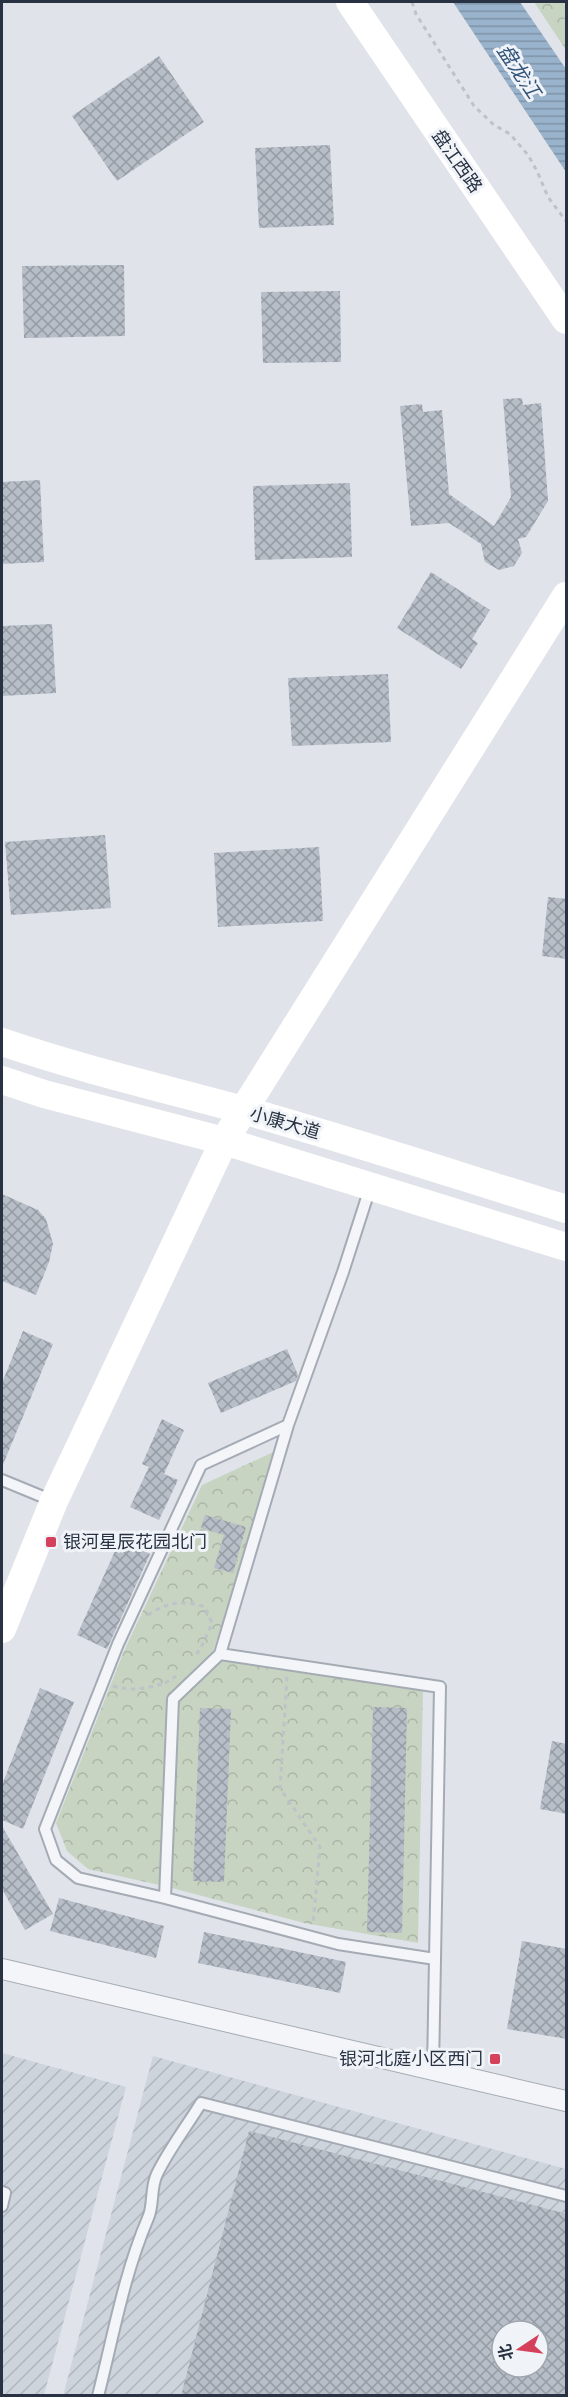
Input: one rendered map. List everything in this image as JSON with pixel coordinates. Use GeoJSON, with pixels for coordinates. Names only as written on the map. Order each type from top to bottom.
{"type":"FeatureCollection","features":[{"type":"Feature","properties":{"kind":"street","name":"盘江西路"},"geometry":{"type":"LineString","coordinates":[[350,2],[567,320]]}},
{"type":"Feature","properties":{"kind":"street"},"geometry":{"type":"LineString","coordinates":[[2,1629],[54,1501],[224,1141],[567,596]]}},
{"type":"Feature","properties":{"kind":"street","name":"小康大道"},"geometry":{"type":"LineString","coordinates":[[2,1042],[54,1060],[243,1110],[567,1209]]}},
{"type":"Feature","properties":{"kind":"street","name":"小康大道"},"geometry":{"type":"LineString","coordinates":[[2,1080],[44,1094],[224,1141],[567,1246]]}},
{"type":"Feature","properties":{"kind":"street"},"geometry":{"type":"LineString","coordinates":[[2,1969],[567,2101]]}},
{"type":"Feature","properties":{"kind":"lane"},"geometry":{"type":"LineString","coordinates":[[165,1898],[173,1699],[220,1654],[288,1425],[343,1272],[371,1185]]}},
{"type":"Feature","properties":{"kind":"lane"},"geometry":{"type":"LineString","coordinates":[[288,1425],[201,1465],[118,1644],[45,1829],[56,1860],[78,1878],[165,1898],[339,1944],[435,1959]]}},
{"type":"Feature","properties":{"kind":"lane"},"geometry":{"type":"LineString","coordinates":[[2,1480],[54,1501]]}},
{"type":"Feature","properties":{"kind":"lane"},"geometry":{"type":"LineString","coordinates":[[220,1654],[440,1687],[433,2068]]}},
{"type":"Feature","properties":{"kind":"lane"},"geometry":{"type":"LineString","coordinates":[[98,2396],[134,2257],[143,2227],[149,2217],[150,2197],[156,2175],[201,2103],[567,2196]]}},
{"type":"Feature","properties":{"kind":"lane"},"geometry":{"type":"LineString","coordinates":[[2,2192],[5,2193],[2,2206]]}},
{"type":"Feature","properties":{"kind":"path"},"geometry":{"type":"LineString","coordinates":[[412,2],[416,14],[474,106],[494,125],[510,134],[528,155],[548,198],[567,221]]}},
{"type":"Feature","properties":{"kind":"path"},"geometry":{"type":"LineString","coordinates":[[147,1616],[171,1603],[189,1602],[205,1606],[212,1623],[194,1660]]}},
{"type":"Feature","properties":{"kind":"path"},"geometry":{"type":"LineString","coordinates":[[288,1665],[280,1788],[320,1847],[312,1937]]}},
{"type":"Feature","properties":{"kind":"path"},"geometry":{"type":"LineString","coordinates":[[102,1683],[127,1690],[146,1689],[165,1683],[181,1673]]}},
{"type":"Feature","properties":{"kind":"path"},"geometry":{"type":"LineString","coordinates":[[165,1683],[178,1694]]}},
{"type":"Feature","properties":{"kind":"shaded area"},"geometry":{"type":"Polygon","coordinates":[[[2,2053],[126,2087],[44,2395],[2,2395],[2,2053]]]}},
{"type":"Feature","properties":{"kind":"shaded area"},"geometry":{"type":"Polygon","coordinates":[[[153,2056],[566,2169],[566,2395],[63,2396],[153,2056]]]}},
{"type":"Feature","properties":{"kind":"green space"},"geometry":{"type":"Polygon","coordinates":[[[534,2],[566,2],[566,50],[534,2]]]}},
{"type":"Feature","properties":{"kind":"green space"},"geometry":{"type":"Polygon","coordinates":[[[282,1448],[211,1657],[423,1691],[418,1943],[304,1923],[168,1887],[88,1869],[67,1851],[56,1823],[124,1651],[202,1485],[282,1448]]]}},
{"type":"Feature","properties":{"kind":"water","name":"盘龙江"},"geometry":{"type":"Polygon","coordinates":[[[453,2],[520,2],[566,69],[566,172],[453,2]]]}},
{"type":"Feature","properties":{"kind":"building"},"geometry":{"type":"Polygon","coordinates":[[[159,56],[204,122],[117,181],[72,116],[159,56]]]}},
{"type":"Feature","properties":{"kind":"building"},"geometry":{"type":"Polygon","coordinates":[[[330,145],[334,225],[259,228],[255,148],[330,145]]]}},
{"type":"Feature","properties":{"kind":"building"},"geometry":{"type":"Polygon","coordinates":[[[124,265],[125,336],[24,338],[22,266],[124,265]]]}},
{"type":"Feature","properties":{"kind":"building"},"geometry":{"type":"Polygon","coordinates":[[[340,291],[341,362],[263,363],[261,292],[340,291]]]}},
{"type":"Feature","properties":{"kind":"building"},"geometry":{"type":"Polygon","coordinates":[[[522,398],[523,405],[541,403],[548,501],[526,537],[518,539],[522,553],[514,566],[499,570],[485,562],[481,544],[449,523],[411,526],[400,406],[422,404],[423,412],[442,410],[449,494],[494,526],[511,497],[503,399],[522,398]]]}},
{"type":"Feature","properties":{"kind":"building"},"geometry":{"type":"Polygon","coordinates":[[[40,480],[44,562],[2,564],[2,482],[40,480]]]}},
{"type":"Feature","properties":{"kind":"building"},"geometry":{"type":"Polygon","coordinates":[[[350,483],[352,557],[255,560],[253,486],[350,483]]]}},
{"type":"Feature","properties":{"kind":"building"},"geometry":{"type":"Polygon","coordinates":[[[431,572],[490,610],[472,639],[478,643],[461,669],[397,628],[431,572]]]}},
{"type":"Feature","properties":{"kind":"building"},"geometry":{"type":"Polygon","coordinates":[[[52,624],[56,693],[2,696],[2,626],[52,624]]]}},
{"type":"Feature","properties":{"kind":"building"},"geometry":{"type":"Polygon","coordinates":[[[388,674],[391,742],[292,746],[288,678],[388,674]]]}},
{"type":"Feature","properties":{"kind":"building"},"geometry":{"type":"Polygon","coordinates":[[[105,835],[111,908],[11,915],[5,842],[105,835]]]}},
{"type":"Feature","properties":{"kind":"building"},"geometry":{"type":"Polygon","coordinates":[[[319,847],[323,921],[218,927],[214,853],[319,847]]]}},
{"type":"Feature","properties":{"kind":"building"},"geometry":{"type":"Polygon","coordinates":[[[548,897],[567,899],[567,959],[542,956],[548,897]]]}},
{"type":"Feature","properties":{"kind":"building"},"geometry":{"type":"Polygon","coordinates":[[[2,1194],[38,1210],[46,1219],[53,1244],[49,1262],[36,1295],[2,1281],[2,1194]]]}},
{"type":"Feature","properties":{"kind":"building"},"geometry":{"type":"Polygon","coordinates":[[[23,1331],[53,1344],[2,1467],[2,1383],[23,1331]]]}},
{"type":"Feature","properties":{"kind":"building"},"geometry":{"type":"Polygon","coordinates":[[[287,1349],[298,1375],[296,1381],[221,1413],[208,1383],[287,1349]]]}},
{"type":"Feature","properties":{"kind":"building"},"geometry":{"type":"Polygon","coordinates":[[[162,1419],[184,1430],[164,1474],[178,1480],[159,1520],[130,1507],[149,1467],[142,1464],[162,1419]]]}},
{"type":"Feature","properties":{"kind":"building"},"geometry":{"type":"Polygon","coordinates":[[[205,1515],[246,1527],[233,1573],[214,1568],[224,1535],[201,1528],[205,1515]]]}},
{"type":"Feature","properties":{"kind":"building"},"geometry":{"type":"Polygon","coordinates":[[[120,1540],[150,1554],[107,1649],[77,1635],[120,1540]]]}},
{"type":"Feature","properties":{"kind":"building"},"geometry":{"type":"Polygon","coordinates":[[[40,1688],[74,1702],[23,1829],[2,1820],[2,1785],[40,1688]]]}},
{"type":"Feature","properties":{"kind":"building"},"geometry":{"type":"Polygon","coordinates":[[[373,1707],[407,1708],[402,1933],[367,1932],[373,1707]]]}},
{"type":"Feature","properties":{"kind":"building"},"geometry":{"type":"Polygon","coordinates":[[[200,1708],[231,1709],[224,1882],[193,1881],[200,1708]]]}},
{"type":"Feature","properties":{"kind":"building"},"geometry":{"type":"Polygon","coordinates":[[[552,1741],[567,1744],[567,1814],[540,1809],[552,1741]]]}},
{"type":"Feature","properties":{"kind":"building"},"geometry":{"type":"Polygon","coordinates":[[[2,1826],[53,1914],[25,1930],[2,1889],[2,1826]]]}},
{"type":"Feature","properties":{"kind":"building"},"geometry":{"type":"Polygon","coordinates":[[[59,1898],[164,1926],[156,1958],[50,1931],[59,1898]]]}},
{"type":"Feature","properties":{"kind":"building"},"geometry":{"type":"Polygon","coordinates":[[[204,1932],[346,1962],[340,1993],[198,1963],[204,1932]]]}},
{"type":"Feature","properties":{"kind":"building"},"geometry":{"type":"Polygon","coordinates":[[[522,1941],[567,1949],[567,2039],[507,2029],[522,1941]]]}},
{"type":"Feature","properties":{"kind":"building"},"geometry":{"type":"Polygon","coordinates":[[[249,2131],[567,2214],[567,2396],[181,2396],[249,2131]]]}},
{"type":"Feature","properties":{"kind":"place","name":"银河星辰花园北门"},"geometry":{"type":"Point","coordinates":[51,1542]}},
{"type":"Feature","properties":{"kind":"place","name":"银河北庭小区西门"},"geometry":{"type":"Point","coordinates":[495,2059]}}]}
